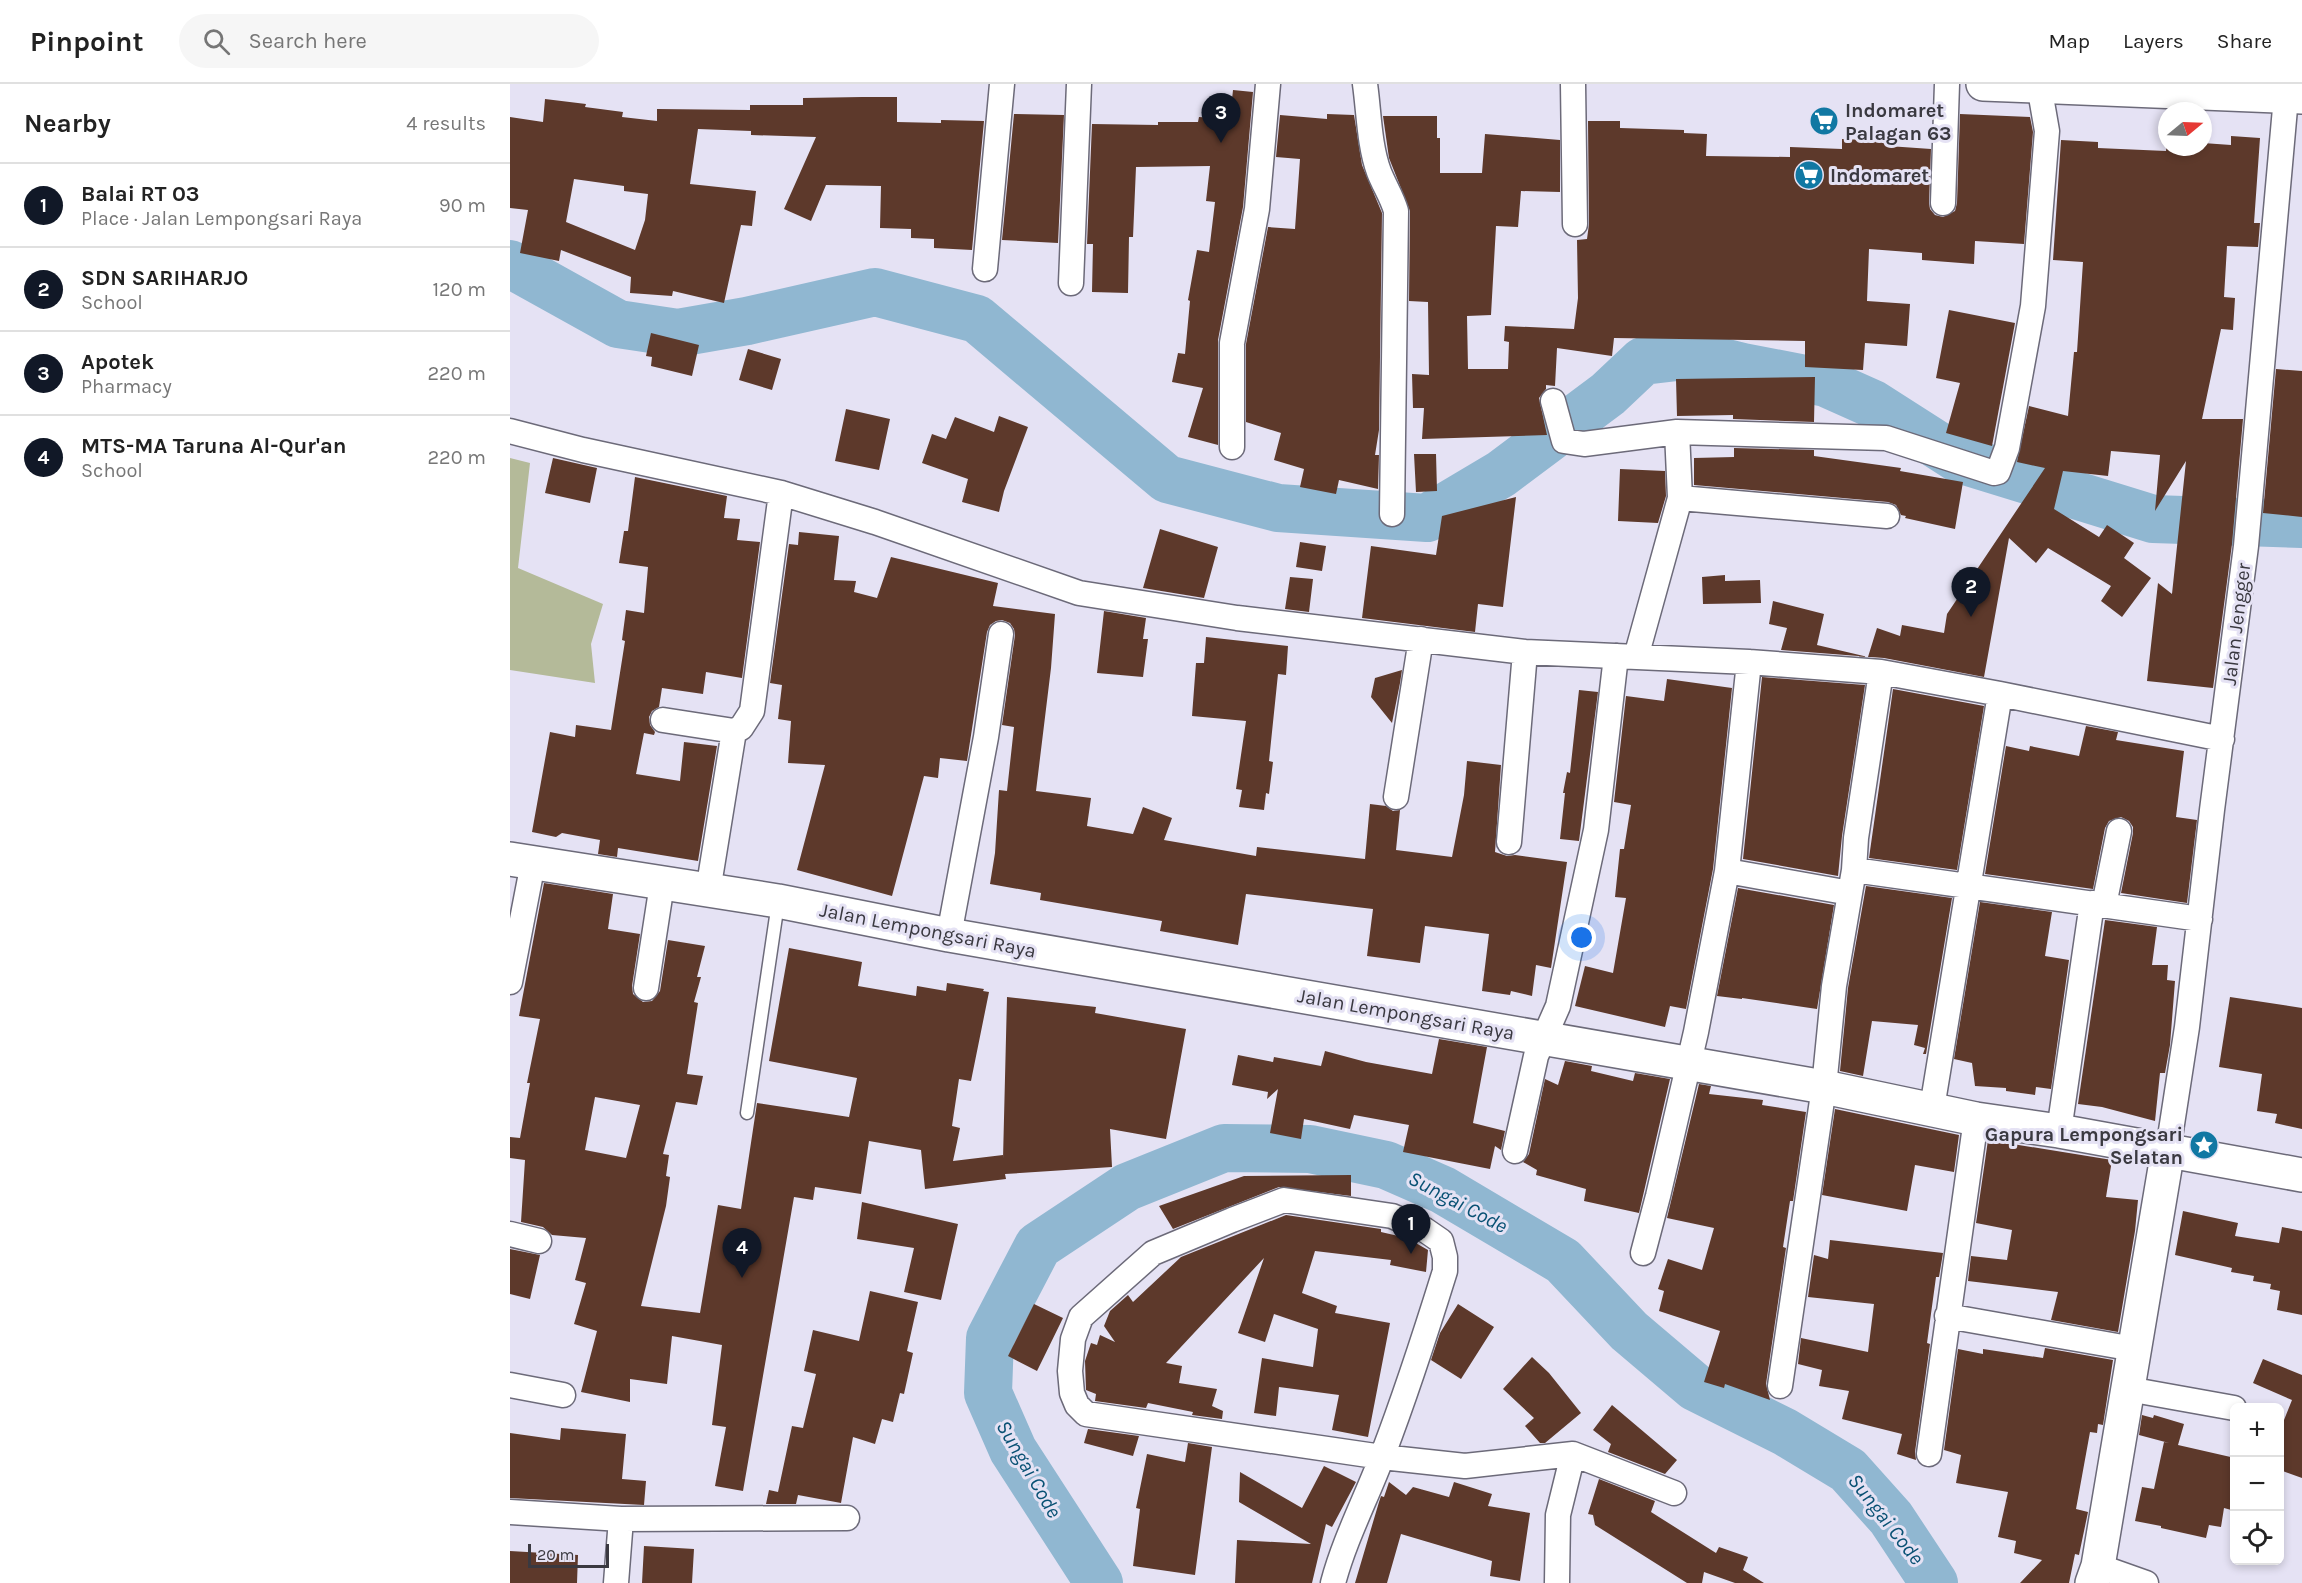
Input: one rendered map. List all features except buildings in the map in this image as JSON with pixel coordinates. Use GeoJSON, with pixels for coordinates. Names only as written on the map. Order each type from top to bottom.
{"type":"FeatureCollection","features":[{"type":"Feature","properties":{"kind":"main road"},"geometry":{"type":"LineString","coordinates":[[1983,84],[2294,97]]}},
{"type":"Feature","properties":{"kind":"main road","name":"Jalan Lempongsari Raya"},"geometry":{"type":"LineString","coordinates":[[521,861],[778,902],[949,935],[1824,1087],[1976,1119],[2059,1131],[2302,1175]]}},
{"type":"Feature","properties":{"kind":"main road"},"geometry":{"type":"LineString","coordinates":[[2095,1575],[2169,1150]]}},
{"type":"Feature","properties":{"kind":"street"},"geometry":{"type":"LineString","coordinates":[[985,269],[1002,84]]}},
{"type":"Feature","properties":{"kind":"street"},"geometry":{"type":"LineString","coordinates":[[1071,283],[1079,84]]}},
{"type":"Feature","properties":{"kind":"street"},"geometry":{"type":"LineString","coordinates":[[1232,447],[1232,343],[1257,209],[1268,84]]}},
{"type":"Feature","properties":{"kind":"street"},"geometry":{"type":"LineString","coordinates":[[1365,84],[1374,153],[1379,172],[1396,211],[1392,514]]}},
{"type":"Feature","properties":{"kind":"street"},"geometry":{"type":"LineString","coordinates":[[1573,84],[1575,224]]}},
{"type":"Feature","properties":{"kind":"street"},"geometry":{"type":"LineString","coordinates":[[1943,203],[1947,84]]}},
{"type":"Feature","properties":{"kind":"street"},"geometry":{"type":"LineString","coordinates":[[1554,407],[1564,441],[1584,444],[1677,432],[1886,438],[1937,456],[1994,473],[1998,472],[2007,448],[2033,306],[2047,131],[2039,85]]}},
{"type":"Feature","properties":{"kind":"street","name":"Jalan Jengger"},"geometry":{"type":"LineString","coordinates":[[2169,1150],[2187,1028],[2246,546],[2294,97]]}},
{"type":"Feature","properties":{"kind":"street"},"geometry":{"type":"LineString","coordinates":[[510,431],[583,450],[781,493],[875,522],[1079,593],[1237,618],[1525,652],[1749,662],[1881,672],[2222,739]]}},
{"type":"Feature","properties":{"kind":"street"},"geometry":{"type":"LineString","coordinates":[[1515,1151],[1536,1056],[1558,1006],[1596,830],[1626,656],[1680,498],[1677,432]]}},
{"type":"Feature","properties":{"kind":"street"},"geometry":{"type":"LineString","coordinates":[[663,720],[734,731],[741,728],[752,711],[781,493]]}},
{"type":"Feature","properties":{"kind":"street"},"geometry":{"type":"LineString","coordinates":[[1680,498],[1887,516]]}},
{"type":"Feature","properties":{"kind":"street"},"geometry":{"type":"LineString","coordinates":[[949,935],[986,737],[1001,634]]}},
{"type":"Feature","properties":{"kind":"street"},"geometry":{"type":"LineString","coordinates":[[1396,797],[1421,639]]}},
{"type":"Feature","properties":{"kind":"street"},"geometry":{"type":"LineString","coordinates":[[1509,842],[1525,652]]}},
{"type":"Feature","properties":{"kind":"street"},"geometry":{"type":"LineString","coordinates":[[1643,1253],[1696,1032],[1726,871],[1749,662]]}},
{"type":"Feature","properties":{"kind":"street"},"geometry":{"type":"LineString","coordinates":[[1780,1386],[1824,1087],[1834,986],[1852,881],[1856,838],[1881,672]]}},
{"type":"Feature","properties":{"kind":"street"},"geometry":{"type":"LineString","coordinates":[[1932,1108],[2000,694]]}},
{"type":"Feature","properties":{"kind":"street"},"geometry":{"type":"LineString","coordinates":[[708,891],[734,731]]}},
{"type":"Feature","properties":{"kind":"street"},"geometry":{"type":"LineString","coordinates":[[2059,1131],[2098,904],[2119,831]]}},
{"type":"Feature","properties":{"kind":"street"},"geometry":{"type":"LineString","coordinates":[[510,982],[521,861]]}},
{"type":"Feature","properties":{"kind":"street"},"geometry":{"type":"LineString","coordinates":[[1726,871],[1852,881],[1970,886],[2200,920]]}},
{"type":"Feature","properties":{"kind":"street"},"geometry":{"type":"LineString","coordinates":[[646,988],[662,884]]}},
{"type":"Feature","properties":{"kind":"street"},"geometry":{"type":"LineString","coordinates":[[1929,1454],[1976,1119]]}},
{"type":"Feature","properties":{"kind":"street"},"geometry":{"type":"LineString","coordinates":[[1333,1583],[1340,1557],[1382,1457],[1414,1369],[1445,1271],[1445,1257],[1441,1242],[1425,1230],[1392,1216],[1284,1200],[1153,1253],[1081,1317],[1073,1340],[1070,1371],[1072,1394],[1077,1405],[1086,1414],[1382,1457],[1465,1466],[1573,1454],[1674,1492]]}},
{"type":"Feature","properties":{"kind":"street"},"geometry":{"type":"LineString","coordinates":[[510,1234],[539,1241]]}},
{"type":"Feature","properties":{"kind":"street"},"geometry":{"type":"LineString","coordinates":[[1947,1316],[2134,1349]]}},
{"type":"Feature","properties":{"kind":"street"},"geometry":{"type":"LineString","coordinates":[[510,1385],[562,1395]]}},
{"type":"Feature","properties":{"kind":"street"},"geometry":{"type":"LineString","coordinates":[[2128,1389],[2230,1407]]}},
{"type":"Feature","properties":{"kind":"street"},"geometry":{"type":"LineString","coordinates":[[1557,1583],[1557,1515],[1573,1454]]}},
{"type":"Feature","properties":{"kind":"street"},"geometry":{"type":"LineString","coordinates":[[510,1512],[621,1518],[847,1518]]}},
{"type":"Feature","properties":{"kind":"street"},"geometry":{"type":"LineString","coordinates":[[616,1583],[621,1518]]}},
{"type":"Feature","properties":{"kind":"street"},"geometry":{"type":"LineString","coordinates":[[2095,1575],[2146,1583]]}},
{"type":"Feature","properties":{"kind":"lane"},"geometry":{"type":"LineString","coordinates":[[747,1113],[778,902]]}},
{"type":"Feature","properties":{"kind":"green space"},"geometry":{"type":"Polygon","coordinates":[[[510,458],[530,463],[518,568],[603,604],[591,644],[595,683],[510,670],[510,458]]]}},
{"type":"Feature","properties":{"kind":"waterway"},"geometry":{"type":"LineString","coordinates":[[510,264],[618,324],[678,333],[747,321],[875,292],[977,319],[1167,479],[1278,508],[1427,518],[1501,474],[1608,394],[1643,361],[1694,355],[1826,383],[1873,404],[1959,459],[2153,519],[2302,524]]}},
{"type":"Feature","properties":{"kind":"waterway","name":"Sungai Code"},"geometry":{"type":"LineString","coordinates":[[1099,1583],[1013,1450],[988,1393],[990,1338],[1038,1246],[1127,1187],[1224,1148],[1310,1149],[1386,1165],[1443,1190],[1563,1261],[1629,1331],[1695,1387],[1785,1432],[1848,1470],[1891,1518],[1934,1583]]}},
{"type":"Feature","properties":{"kind":"place","name":"Indomaret Palagan 63"},"geometry":{"type":"Point","coordinates":[1824,121]}},
{"type":"Feature","properties":{"kind":"place","name":"Apotek"},"geometry":{"type":"Point","coordinates":[1221,143]}},
{"type":"Feature","properties":{"kind":"place","name":"Indomaret"},"geometry":{"type":"Point","coordinates":[1809,175]}},
{"type":"Feature","properties":{"kind":"place","name":"SDN SARIHARJO"},"geometry":{"type":"Point","coordinates":[1971,617]}},
{"type":"Feature","properties":{"kind":"place","name":"Gapura Lempongsari Selatan"},"geometry":{"type":"Point","coordinates":[2204,1145]}},
{"type":"Feature","properties":{"kind":"place","name":"Balai RT 03"},"geometry":{"type":"Point","coordinates":[1411,1254]}},
{"type":"Feature","properties":{"kind":"place","name":"MTS-MA Taruna Al-Qur'an"},"geometry":{"type":"Point","coordinates":[742,1278]}}]}
